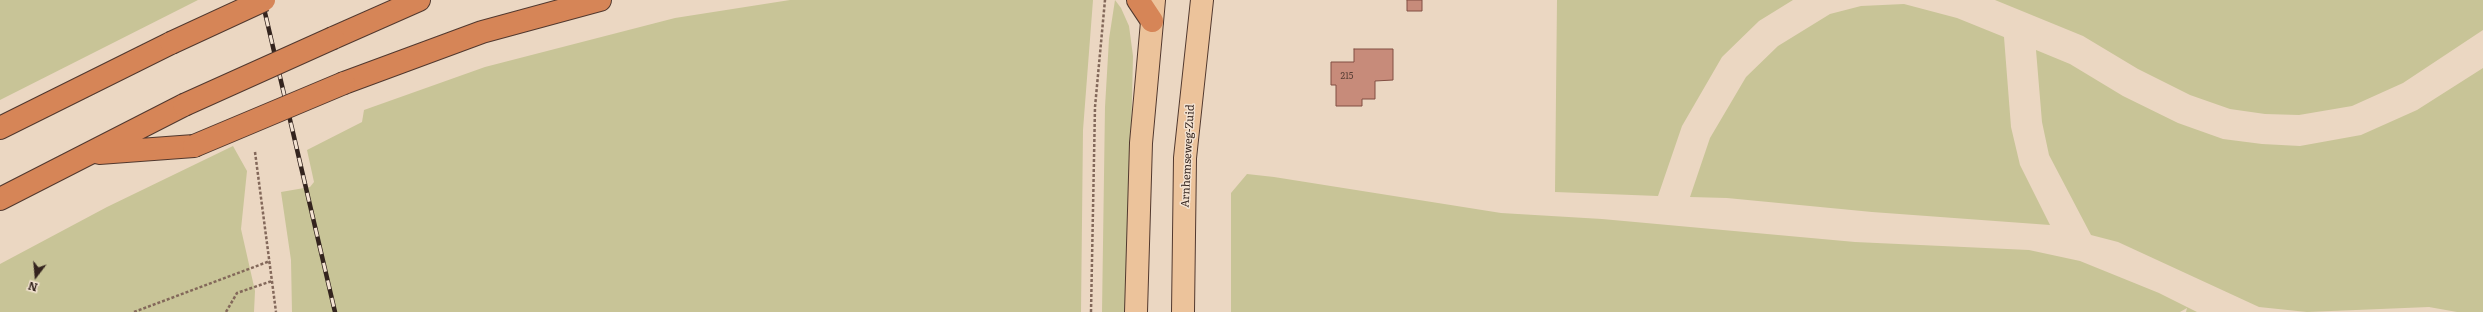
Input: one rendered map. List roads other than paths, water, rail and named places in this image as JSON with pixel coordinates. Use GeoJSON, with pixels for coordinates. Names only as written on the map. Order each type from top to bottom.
{"type":"FeatureCollection","features":[{"type":"Feature","properties":{"kind":"highway"},"geometry":{"type":"LineString","coordinates":[[0,128],[171,43],[264,0]]}},
{"type":"Feature","properties":{"kind":"highway"},"geometry":{"type":"LineString","coordinates":[[0,199],[184,105],[419,0]]}},
{"type":"Feature","properties":{"kind":"highway"},"geometry":{"type":"LineString","coordinates":[[87,154],[194,146],[344,83],[482,32],[600,0]]}},
{"type":"Feature","properties":{"kind":"highway"},"geometry":{"type":"LineString","coordinates":[[1138,0],[1153,10]]}},
{"type":"Feature","properties":{"kind":"main road","name":"Arnhemseweg-Zuid"},"geometry":{"type":"LineString","coordinates":[[1183,312],[1186,158],[1202,0]]}},
{"type":"Feature","properties":{"kind":"main road"},"geometry":{"type":"LineString","coordinates":[[1136,312],[1140,142],[1153,10]]}},
{"type":"Feature","properties":{"kind":"railway"},"geometry":{"type":"LineString","coordinates":[[262,0],[335,312]]}}]}
